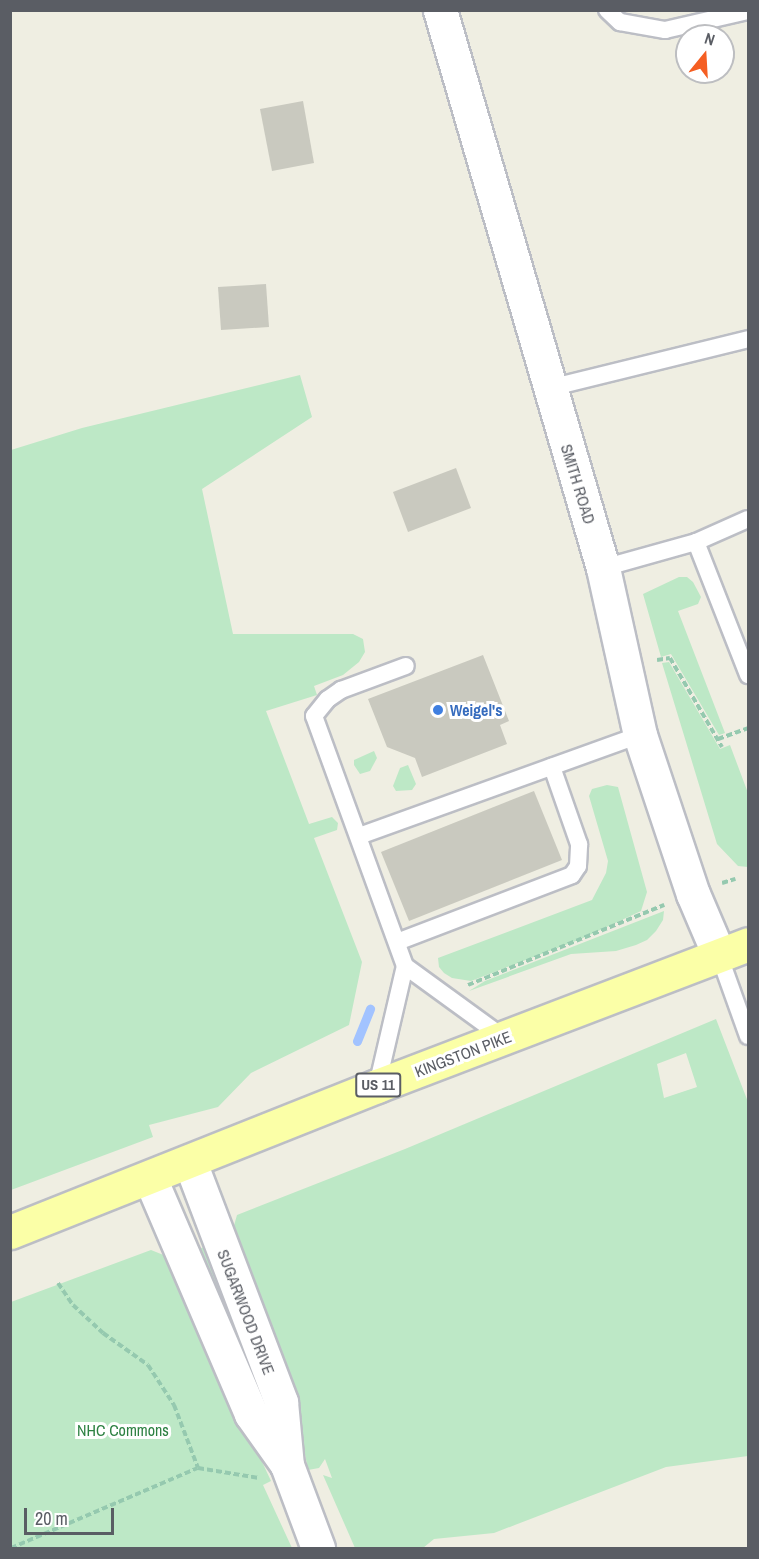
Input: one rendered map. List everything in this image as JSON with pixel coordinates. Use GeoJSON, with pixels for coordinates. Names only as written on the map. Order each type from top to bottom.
{"type":"FeatureCollection","features":[{"type":"Feature","properties":{"kind":"main road","name":"KINGSTON PIKE"},"geometry":{"type":"LineString","coordinates":[[10,1232],[378,1086],[734,949]]}},
{"type":"Feature","properties":{"kind":"street","name":"SMITH ROAD"},"geometry":{"type":"LineString","coordinates":[[440,10],[603,568],[640,735],[693,894],[734,949]]}},
{"type":"Feature","properties":{"kind":"street","name":"SUGARWOOD DRIVE"},"geometry":{"type":"LineString","coordinates":[[190,1162],[281,1402],[274,1472]]}},
{"type":"Feature","properties":{"kind":"street","name":"SUGARWOOD DRIVE"},"geometry":{"type":"LineString","coordinates":[[150,1178],[274,1472],[318,1548]]}},
{"type":"Feature","properties":{"kind":"street"},"geometry":{"type":"LineString","coordinates":[[233,1373],[265,1360]]}},
{"type":"Feature","properties":{"kind":"lane"},"geometry":{"type":"LineString","coordinates":[[607,10],[620,21],[665,30],[748,11]]}},
{"type":"Feature","properties":{"kind":"lane"},"geometry":{"type":"LineString","coordinates":[[549,388],[748,339]]}},
{"type":"Feature","properties":{"kind":"lane"},"geometry":{"type":"LineString","coordinates":[[603,568],[696,542],[748,519]]}},
{"type":"Feature","properties":{"kind":"lane"},"geometry":{"type":"LineString","coordinates":[[696,542],[748,675]]}},
{"type":"Feature","properties":{"kind":"lane"},"geometry":{"type":"LineString","coordinates":[[378,1086],[405,966],[314,716],[328,699],[341,690],[406,666]]}},
{"type":"Feature","properties":{"kind":"lane"},"geometry":{"type":"LineString","coordinates":[[359,836],[640,735]]}},
{"type":"Feature","properties":{"kind":"lane"},"geometry":{"type":"LineString","coordinates":[[397,942],[572,875],[578,866],[579,844],[552,767]]}},
{"type":"Feature","properties":{"kind":"lane"},"geometry":{"type":"LineString","coordinates":[[734,949],[748,1036]]}},
{"type":"Feature","properties":{"kind":"lane"},"geometry":{"type":"LineString","coordinates":[[405,966],[504,1038]]}},
{"type":"Feature","properties":{"kind":"path"},"geometry":{"type":"LineString","coordinates":[[657,660],[670,657],[722,747]]}},
{"type":"Feature","properties":{"kind":"path"},"geometry":{"type":"LineString","coordinates":[[718,739],[748,728]]}},
{"type":"Feature","properties":{"kind":"path"},"geometry":{"type":"LineString","coordinates":[[444,994],[735,879]]}},
{"type":"Feature","properties":{"kind":"path"},"geometry":{"type":"LineString","coordinates":[[58,1283],[80,1312],[103,1333],[148,1365],[174,1405],[198,1468]]}},
{"type":"Feature","properties":{"kind":"path"},"geometry":{"type":"LineString","coordinates":[[11,1548],[198,1468],[274,1472]]}},
{"type":"Feature","properties":{"kind":"green space"},"geometry":{"type":"Polygon","coordinates":[[[300,375],[312,417],[202,489],[233,634],[353,634],[363,639],[365,652],[359,662],[343,675],[314,686],[317,695],[266,711],[309,824],[332,817],[338,823],[337,830],[314,838],[362,962],[349,1025],[251,1073],[218,1107],[149,1125],[153,1137],[11,1190],[11,450],[82,428],[300,375]]]}},
{"type":"Feature","properties":{"kind":"green space"},"geometry":{"type":"Polygon","coordinates":[[[679,577],[687,577],[693,582],[701,597],[698,604],[678,611],[725,733],[719,735],[671,654],[661,657],[643,594],[679,577]]]}},
{"type":"Feature","properties":{"kind":"green space"},"geometry":{"type":"Polygon","coordinates":[[[669,662],[720,749],[730,745],[748,793],[748,867],[738,866],[717,844],[662,663],[669,662]]]}},
{"type":"Feature","properties":{"kind":"green space"},"geometry":{"type":"Polygon","coordinates":[[[374,751],[377,758],[370,771],[360,774],[354,765],[354,760],[374,751]]]}},
{"type":"Feature","properties":{"kind":"green space"},"geometry":{"type":"Polygon","coordinates":[[[408,765],[416,784],[412,790],[396,791],[393,786],[400,768],[408,765]]]}},
{"type":"Feature","properties":{"kind":"green space"},"geometry":{"type":"Polygon","coordinates":[[[607,785],[618,787],[647,892],[641,911],[581,939],[471,981],[452,978],[444,973],[439,967],[438,958],[592,900],[606,873],[608,861],[589,796],[592,789],[607,785]]]}},
{"type":"Feature","properties":{"kind":"green space"},"geometry":{"type":"Polygon","coordinates":[[[664,911],[663,920],[656,931],[647,940],[636,945],[616,951],[571,954],[469,991],[485,981],[664,911]]]}},
{"type":"Feature","properties":{"kind":"green space"},"geometry":{"type":"Polygon","coordinates":[[[716,1019],[748,1102],[748,1456],[666,1467],[494,1533],[434,1539],[423,1548],[355,1548],[323,1475],[332,1478],[325,1459],[319,1468],[308,1470],[295,1403],[233,1229],[237,1215],[405,1149],[716,1019]],[[686,1053],[657,1064],[664,1098],[697,1087],[686,1053]]]}},
{"type":"Feature","properties":{"kind":"green space"},"geometry":{"type":"Polygon","coordinates":[[[206,1246],[241,1337],[232,1340],[197,1250],[206,1246]]]}},
{"type":"Feature","properties":{"kind":"green space","name":"NHC Commons"},"geometry":{"type":"Polygon","coordinates":[[[151,1250],[166,1256],[271,1481],[263,1485],[292,1548],[11,1548],[11,1302],[151,1250]]]}},
{"type":"Feature","properties":{"kind":"building"},"geometry":{"type":"Polygon","coordinates":[[[303,101],[314,163],[272,171],[260,109],[303,101]]]}},
{"type":"Feature","properties":{"kind":"building"},"geometry":{"type":"Polygon","coordinates":[[[266,284],[269,327],[221,330],[218,287],[266,284]]]}},
{"type":"Feature","properties":{"kind":"building"},"geometry":{"type":"Polygon","coordinates":[[[456,468],[471,508],[408,532],[393,492],[456,468]]]}},
{"type":"Feature","properties":{"kind":"building","name":"Weigel's"},"geometry":{"type":"Polygon","coordinates":[[[483,655],[509,721],[500,725],[507,744],[422,777],[415,758],[387,747],[368,699],[483,655]]]}},
{"type":"Feature","properties":{"kind":"building"},"geometry":{"type":"Polygon","coordinates":[[[534,791],[562,860],[409,921],[381,852],[534,791]]]}},
{"type":"Feature","properties":{"kind":"waterway"},"geometry":{"type":"LineString","coordinates":[[357,1041],[370,1008]]}},
{"type":"Feature","properties":{"kind":"place","name":"Weigel's"},"geometry":{"type":"Point","coordinates":[438,710]}}]}
